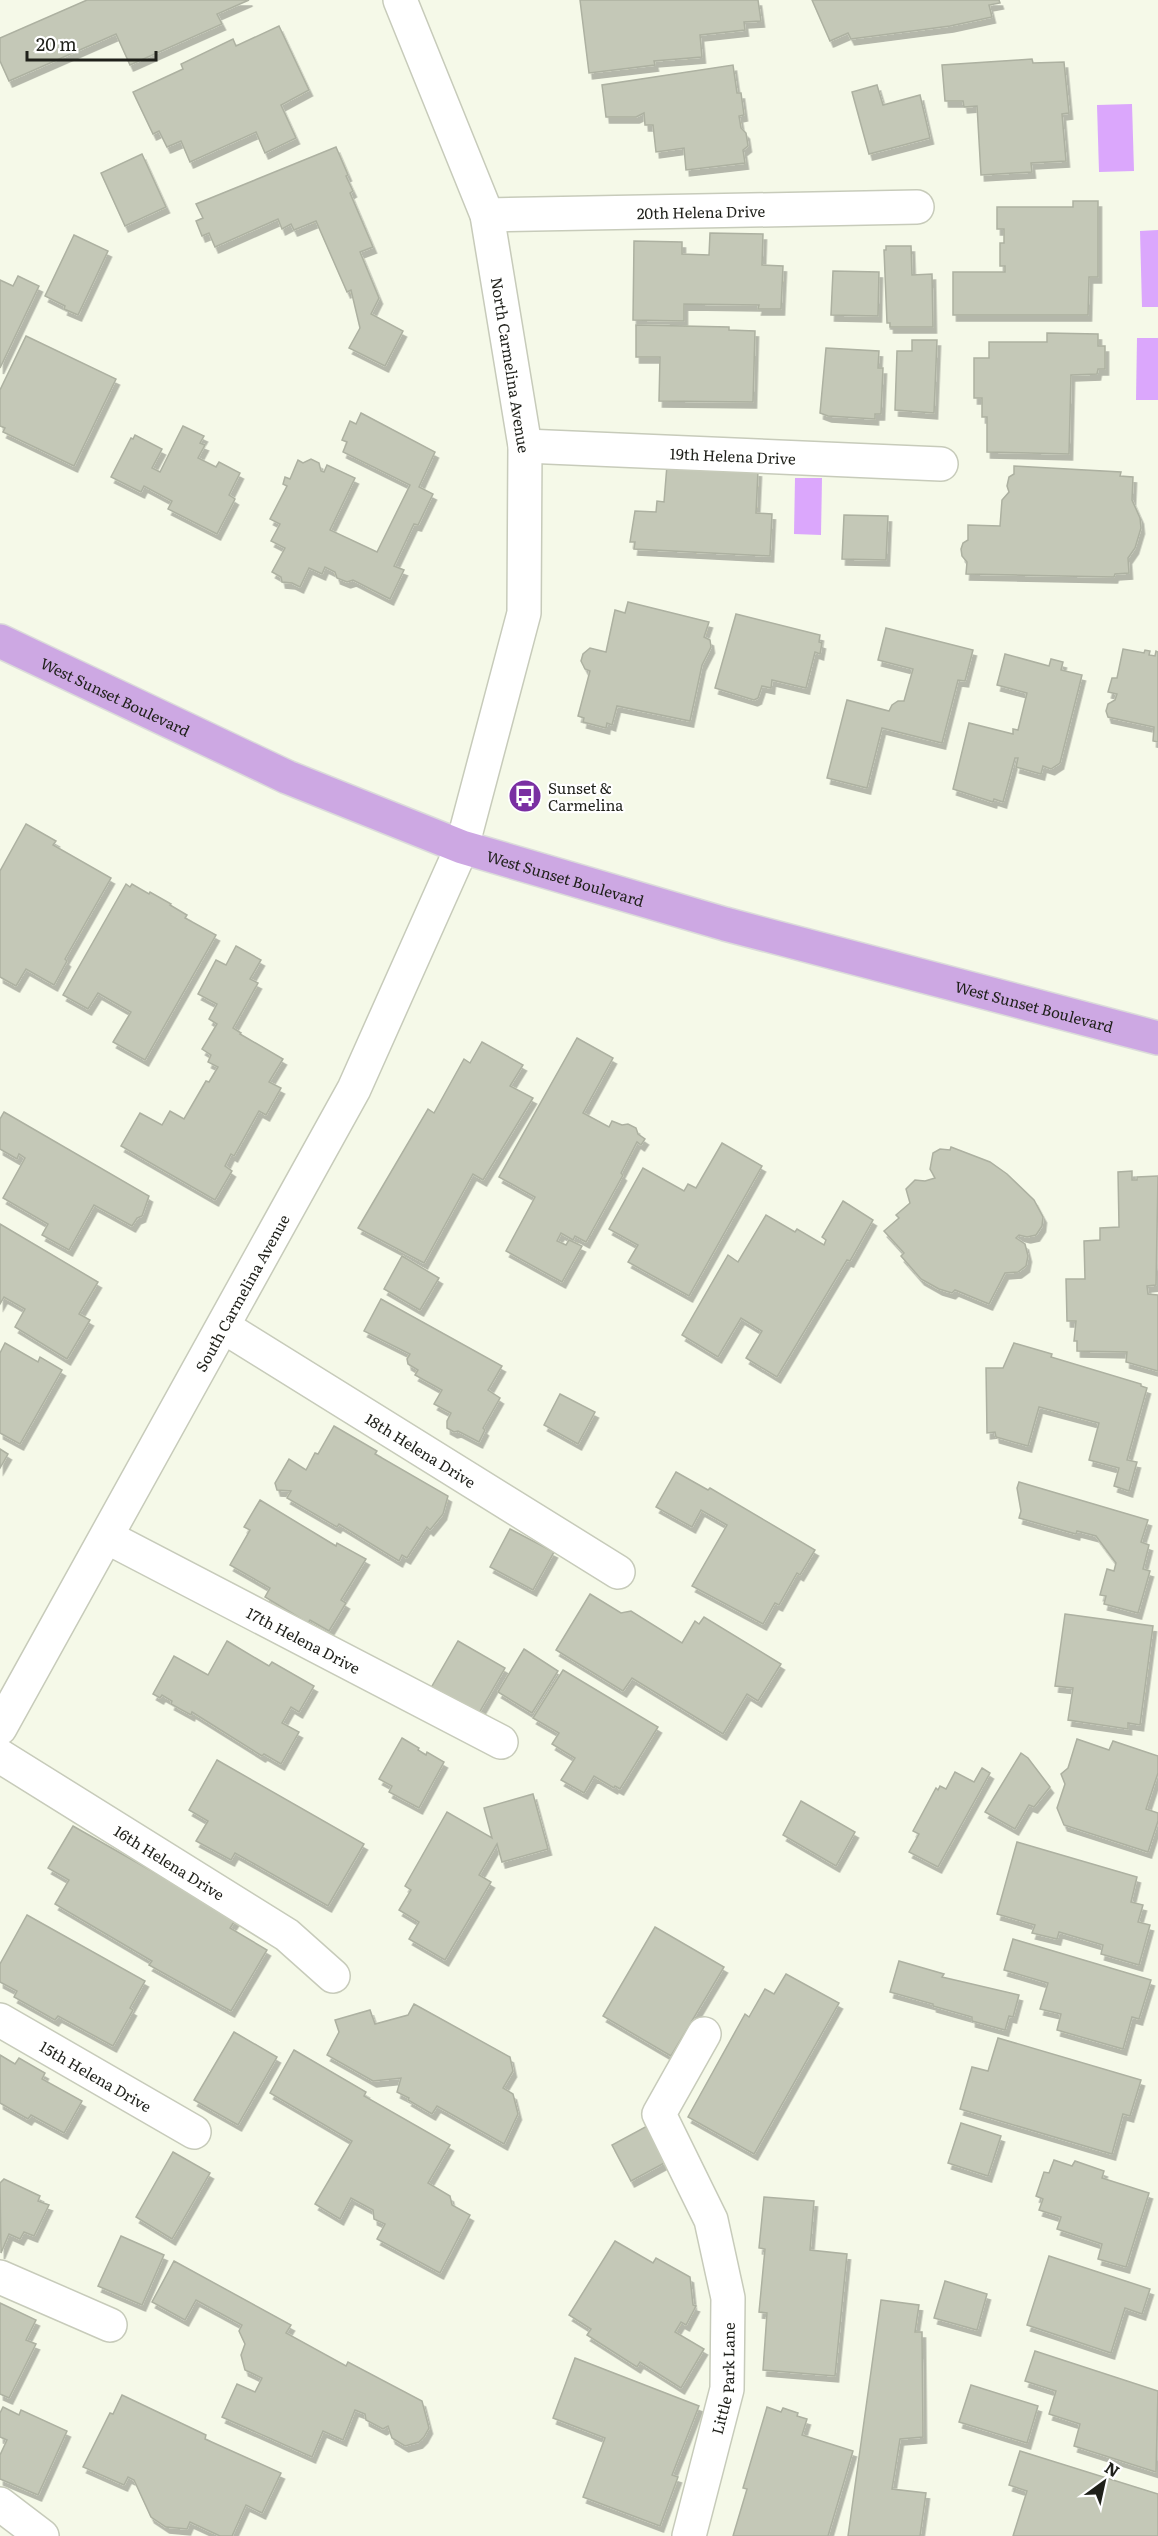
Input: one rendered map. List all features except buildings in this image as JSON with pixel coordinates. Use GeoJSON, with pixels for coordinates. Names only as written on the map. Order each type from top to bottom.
{"type":"FeatureCollection","features":[{"type":"Feature","properties":{"kind":"main road","name":"West Sunset Boulevard"},"geometry":{"type":"LineString","coordinates":[[0,641],[287,777],[462,847],[725,924],[1158,1038]]}},
{"type":"Feature","properties":{"kind":"street","name":"North Carmelina Avenue"},"geometry":{"type":"LineString","coordinates":[[411,2],[487,215],[525,446],[524,613],[462,847]]}},
{"type":"Feature","properties":{"kind":"street","name":"20th Helena Drive"},"geometry":{"type":"LineString","coordinates":[[487,215],[917,207]]}},
{"type":"Feature","properties":{"kind":"street","name":"19th Helena Drive"},"geometry":{"type":"LineString","coordinates":[[525,446],[941,464]]}},
{"type":"Feature","properties":{"kind":"street","name":"South Carmelina Avenue"},"geometry":{"type":"LineString","coordinates":[[0,1728],[354,1089],[462,847]]}},
{"type":"Feature","properties":{"kind":"street","name":"18th Helena Drive"},"geometry":{"type":"LineString","coordinates":[[224,1327],[618,1572]]}},
{"type":"Feature","properties":{"kind":"street","name":"17th Helena Drive"},"geometry":{"type":"LineString","coordinates":[[107,1537],[501,1742]]}},
{"type":"Feature","properties":{"kind":"street","name":"16th Helena Drive"},"geometry":{"type":"LineString","coordinates":[[0,1756],[287,1935],[333,1976]]}},
{"type":"Feature","properties":{"kind":"street","name":"15th Helena Drive"},"geometry":{"type":"LineString","coordinates":[[0,2020],[194,2132]]}},
{"type":"Feature","properties":{"kind":"street","name":"Little Park Lane"},"geometry":{"type":"LineString","coordinates":[[689,2536],[727,2389],[728,2298],[711,2220],[659,2114],[704,2034]]}},
{"type":"Feature","properties":{"kind":"street"},"geometry":{"type":"LineString","coordinates":[[0,2277],[110,2325]]}},
{"type":"Feature","properties":{"kind":"street"},"geometry":{"type":"LineString","coordinates":[[0,2504],[42,2536]]}},
{"type":"Feature","properties":{"kind":"shaded area"},"geometry":{"type":"Polygon","coordinates":[[[1132,104],[1134,171],[1099,172],[1097,105],[1132,104]]]}},
{"type":"Feature","properties":{"kind":"shaded area"},"geometry":{"type":"Polygon","coordinates":[[[1158,230],[1158,307],[1142,307],[1140,231],[1158,230]]]}},
{"type":"Feature","properties":{"kind":"shaded area"},"geometry":{"type":"Polygon","coordinates":[[[1137,338],[1158,338],[1158,400],[1136,400],[1137,338]]]}},
{"type":"Feature","properties":{"kind":"shaded area"},"geometry":{"type":"Polygon","coordinates":[[[795,478],[822,478],[821,535],[794,534],[795,478]]]}},
{"type":"Feature","properties":{"kind":"place","name":"Sunset & Carmelina"},"geometry":{"type":"Point","coordinates":[525,796]}}]}
